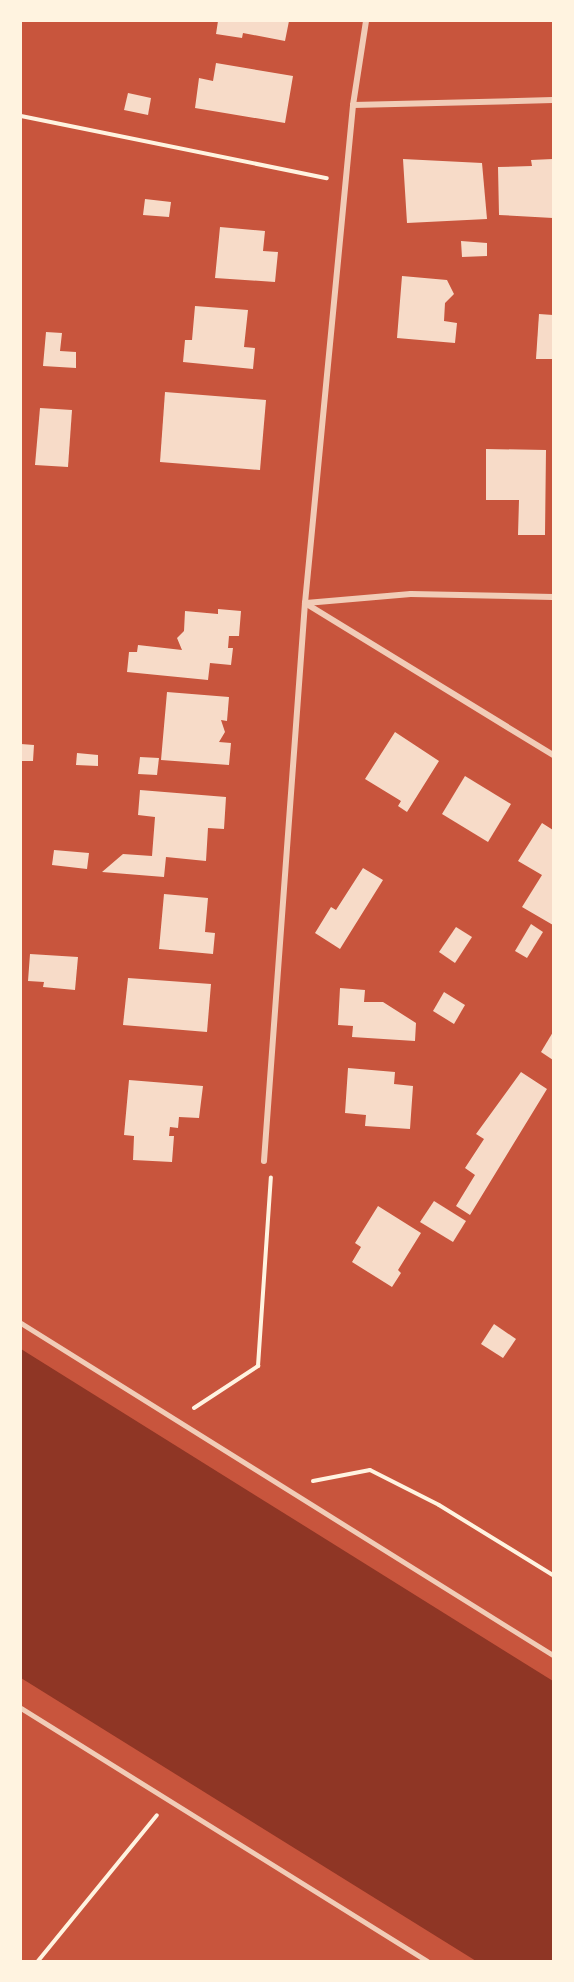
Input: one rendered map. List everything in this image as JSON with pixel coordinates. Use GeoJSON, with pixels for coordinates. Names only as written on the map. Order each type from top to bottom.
{"type":"FeatureCollection","features":[{"type":"Feature","properties":{"kind":"street"},"geometry":{"type":"LineString","coordinates":[[264,1161],[305,603],[353,105],[366,21]]}},
{"type":"Feature","properties":{"kind":"street"},"geometry":{"type":"LineString","coordinates":[[353,105],[553,100]]}},
{"type":"Feature","properties":{"kind":"street"},"geometry":{"type":"LineString","coordinates":[[305,603],[411,594],[553,597]]}},
{"type":"Feature","properties":{"kind":"street"},"geometry":{"type":"LineString","coordinates":[[305,603],[553,755]]}},
{"type":"Feature","properties":{"kind":"lane"},"geometry":{"type":"LineString","coordinates":[[21,1323],[280,1487],[553,1655]]}},
{"type":"Feature","properties":{"kind":"lane"},"geometry":{"type":"LineString","coordinates":[[21,1708],[427,1961]]}},
{"type":"Feature","properties":{"kind":"path"},"geometry":{"type":"LineString","coordinates":[[21,116],[345,182]]}},
{"type":"Feature","properties":{"kind":"path"},"geometry":{"type":"LineString","coordinates":[[176,1420],[258,1366],[272,1172],[264,1161]]}},
{"type":"Feature","properties":{"kind":"path"},"geometry":{"type":"LineString","coordinates":[[280,1487],[370,1470],[439,1505],[553,1575]]}},
{"type":"Feature","properties":{"kind":"path"},"geometry":{"type":"LineString","coordinates":[[38,1961],[169,1800]]}},
{"type":"Feature","properties":{"kind":"shaded area"},"geometry":{"type":"Polygon","coordinates":[[[21,1349],[553,1681],[553,1961],[476,1961],[21,1678],[21,1349]]]}},
{"type":"Feature","properties":{"kind":"building"},"geometry":{"type":"Polygon","coordinates":[[[218,21],[289,21],[285,41],[243,33],[242,38],[216,34],[218,21]]]}},
{"type":"Feature","properties":{"kind":"building"},"geometry":{"type":"Polygon","coordinates":[[[216,63],[293,76],[285,123],[195,108],[199,78],[213,81],[216,63]]]}},
{"type":"Feature","properties":{"kind":"building"},"geometry":{"type":"Polygon","coordinates":[[[128,93],[151,98],[148,115],[124,110],[128,93]]]}},
{"type":"Feature","properties":{"kind":"building"},"geometry":{"type":"Polygon","coordinates":[[[403,159],[482,163],[487,219],[407,223],[403,159]]]}},
{"type":"Feature","properties":{"kind":"building"},"geometry":{"type":"Polygon","coordinates":[[[553,159],[553,218],[499,215],[498,167],[532,166],[531,160],[553,159]]]}},
{"type":"Feature","properties":{"kind":"building"},"geometry":{"type":"Polygon","coordinates":[[[145,199],[171,202],[169,217],[143,215],[145,199]]]}},
{"type":"Feature","properties":{"kind":"building"},"geometry":{"type":"Polygon","coordinates":[[[220,227],[265,231],[263,251],[278,252],[275,282],[215,278],[220,227]]]}},
{"type":"Feature","properties":{"kind":"building"},"geometry":{"type":"Polygon","coordinates":[[[461,241],[487,243],[487,256],[462,257],[461,241]]]}},
{"type":"Feature","properties":{"kind":"building"},"geometry":{"type":"Polygon","coordinates":[[[402,276],[447,280],[454,294],[445,303],[444,321],[457,323],[455,343],[397,338],[402,276]]]}},
{"type":"Feature","properties":{"kind":"building"},"geometry":{"type":"Polygon","coordinates":[[[195,306],[248,310],[244,347],[255,348],[253,369],[183,362],[185,340],[192,340],[195,306]]]}},
{"type":"Feature","properties":{"kind":"building"},"geometry":{"type":"Polygon","coordinates":[[[539,314],[553,315],[553,359],[536,359],[539,314]]]}},
{"type":"Feature","properties":{"kind":"building"},"geometry":{"type":"Polygon","coordinates":[[[46,332],[62,333],[60,351],[76,352],[76,368],[43,366],[46,332]]]}},
{"type":"Feature","properties":{"kind":"building"},"geometry":{"type":"Polygon","coordinates":[[[165,392],[266,400],[260,470],[160,462],[165,392]]]}},
{"type":"Feature","properties":{"kind":"building"},"geometry":{"type":"Polygon","coordinates":[[[40,408],[72,410],[68,467],[35,465],[40,408]]]}},
{"type":"Feature","properties":{"kind":"building"},"geometry":{"type":"Polygon","coordinates":[[[486,449],[546,450],[545,535],[518,535],[519,500],[486,500],[486,449]]]}},
{"type":"Feature","properties":{"kind":"building"},"geometry":{"type":"Polygon","coordinates":[[[218,609],[241,611],[239,636],[229,636],[228,648],[233,648],[231,665],[210,663],[208,680],[127,672],[129,652],[137,652],[138,645],[182,650],[177,638],[184,631],[185,611],[218,614],[218,609]]]}},
{"type":"Feature","properties":{"kind":"building"},"geometry":{"type":"Polygon","coordinates":[[[167,692],[229,697],[227,721],[221,720],[225,732],[219,742],[231,743],[229,765],[161,760],[167,692]]]}},
{"type":"Feature","properties":{"kind":"building"},"geometry":{"type":"Polygon","coordinates":[[[395,732],[439,761],[407,812],[398,806],[401,801],[365,779],[395,732]]]}},
{"type":"Feature","properties":{"kind":"building"},"geometry":{"type":"Polygon","coordinates":[[[21,744],[34,745],[33,761],[21,761],[21,744]]]}},
{"type":"Feature","properties":{"kind":"building"},"geometry":{"type":"Polygon","coordinates":[[[77,753],[98,755],[98,766],[76,765],[77,753]]]}},
{"type":"Feature","properties":{"kind":"building"},"geometry":{"type":"Polygon","coordinates":[[[140,757],[159,758],[157,775],[138,774],[140,757]]]}},
{"type":"Feature","properties":{"kind":"building"},"geometry":{"type":"Polygon","coordinates":[[[465,776],[511,804],[488,842],[442,814],[465,776]]]}},
{"type":"Feature","properties":{"kind":"building"},"geometry":{"type":"Polygon","coordinates":[[[140,790],[226,797],[224,829],[208,828],[206,861],[166,857],[164,877],[102,872],[123,854],[152,856],[155,817],[138,815],[140,790]]]}},
{"type":"Feature","properties":{"kind":"building"},"geometry":{"type":"Polygon","coordinates":[[[542,823],[553,830],[553,925],[522,907],[542,875],[518,861],[542,823]]]}},
{"type":"Feature","properties":{"kind":"building"},"geometry":{"type":"Polygon","coordinates":[[[54,850],[89,853],[87,869],[52,865],[54,850]]]}},
{"type":"Feature","properties":{"kind":"building"},"geometry":{"type":"Polygon","coordinates":[[[363,868],[383,880],[340,949],[315,933],[331,907],[336,910],[363,868]]]}},
{"type":"Feature","properties":{"kind":"building"},"geometry":{"type":"Polygon","coordinates":[[[164,894],[208,898],[205,932],[215,933],[213,954],[159,949],[164,894]]]}},
{"type":"Feature","properties":{"kind":"building"},"geometry":{"type":"Polygon","coordinates":[[[531,924],[543,932],[527,958],[515,951],[531,924]]]}},
{"type":"Feature","properties":{"kind":"building"},"geometry":{"type":"Polygon","coordinates":[[[456,927],[472,937],[455,963],[439,952],[456,927]]]}},
{"type":"Feature","properties":{"kind":"building"},"geometry":{"type":"Polygon","coordinates":[[[30,954],[78,957],[75,990],[43,987],[44,982],[28,981],[30,954]]]}},
{"type":"Feature","properties":{"kind":"building"},"geometry":{"type":"Polygon","coordinates":[[[128,978],[211,984],[207,1032],[123,1025],[128,978]]]}},
{"type":"Feature","properties":{"kind":"building"},"geometry":{"type":"Polygon","coordinates":[[[340,988],[365,990],[364,1002],[383,1002],[416,1023],[415,1041],[352,1037],[353,1026],[338,1025],[340,988]]]}},
{"type":"Feature","properties":{"kind":"building"},"geometry":{"type":"Polygon","coordinates":[[[444,992],[465,1005],[454,1024],[433,1011],[444,992]]]}},
{"type":"Feature","properties":{"kind":"building"},"geometry":{"type":"Polygon","coordinates":[[[553,1032],[553,1060],[541,1052],[553,1032]]]}},
{"type":"Feature","properties":{"kind":"building"},"geometry":{"type":"Polygon","coordinates":[[[348,1068],[395,1072],[394,1084],[413,1086],[410,1129],[365,1126],[366,1115],[345,1113],[348,1068]]]}},
{"type":"Feature","properties":{"kind":"building"},"geometry":{"type":"Polygon","coordinates":[[[521,1072],[547,1089],[470,1215],[456,1206],[475,1175],[465,1168],[484,1139],[476,1134],[521,1072]]]}},
{"type":"Feature","properties":{"kind":"building"},"geometry":{"type":"Polygon","coordinates":[[[129,1080],[203,1086],[199,1118],[179,1117],[178,1128],[170,1127],[169,1136],[174,1136],[172,1162],[133,1160],[134,1136],[124,1135],[129,1080]]]}},
{"type":"Feature","properties":{"kind":"building"},"geometry":{"type":"Polygon","coordinates":[[[434,1201],[466,1221],[453,1242],[420,1222],[434,1201]]]}},
{"type":"Feature","properties":{"kind":"building"},"geometry":{"type":"Polygon","coordinates":[[[378,1206],[421,1233],[398,1270],[401,1273],[392,1287],[352,1262],[361,1247],[355,1243],[378,1206]]]}},
{"type":"Feature","properties":{"kind":"building"},"geometry":{"type":"Polygon","coordinates":[[[494,1324],[516,1339],[503,1358],[481,1344],[494,1324]]]}}]}
